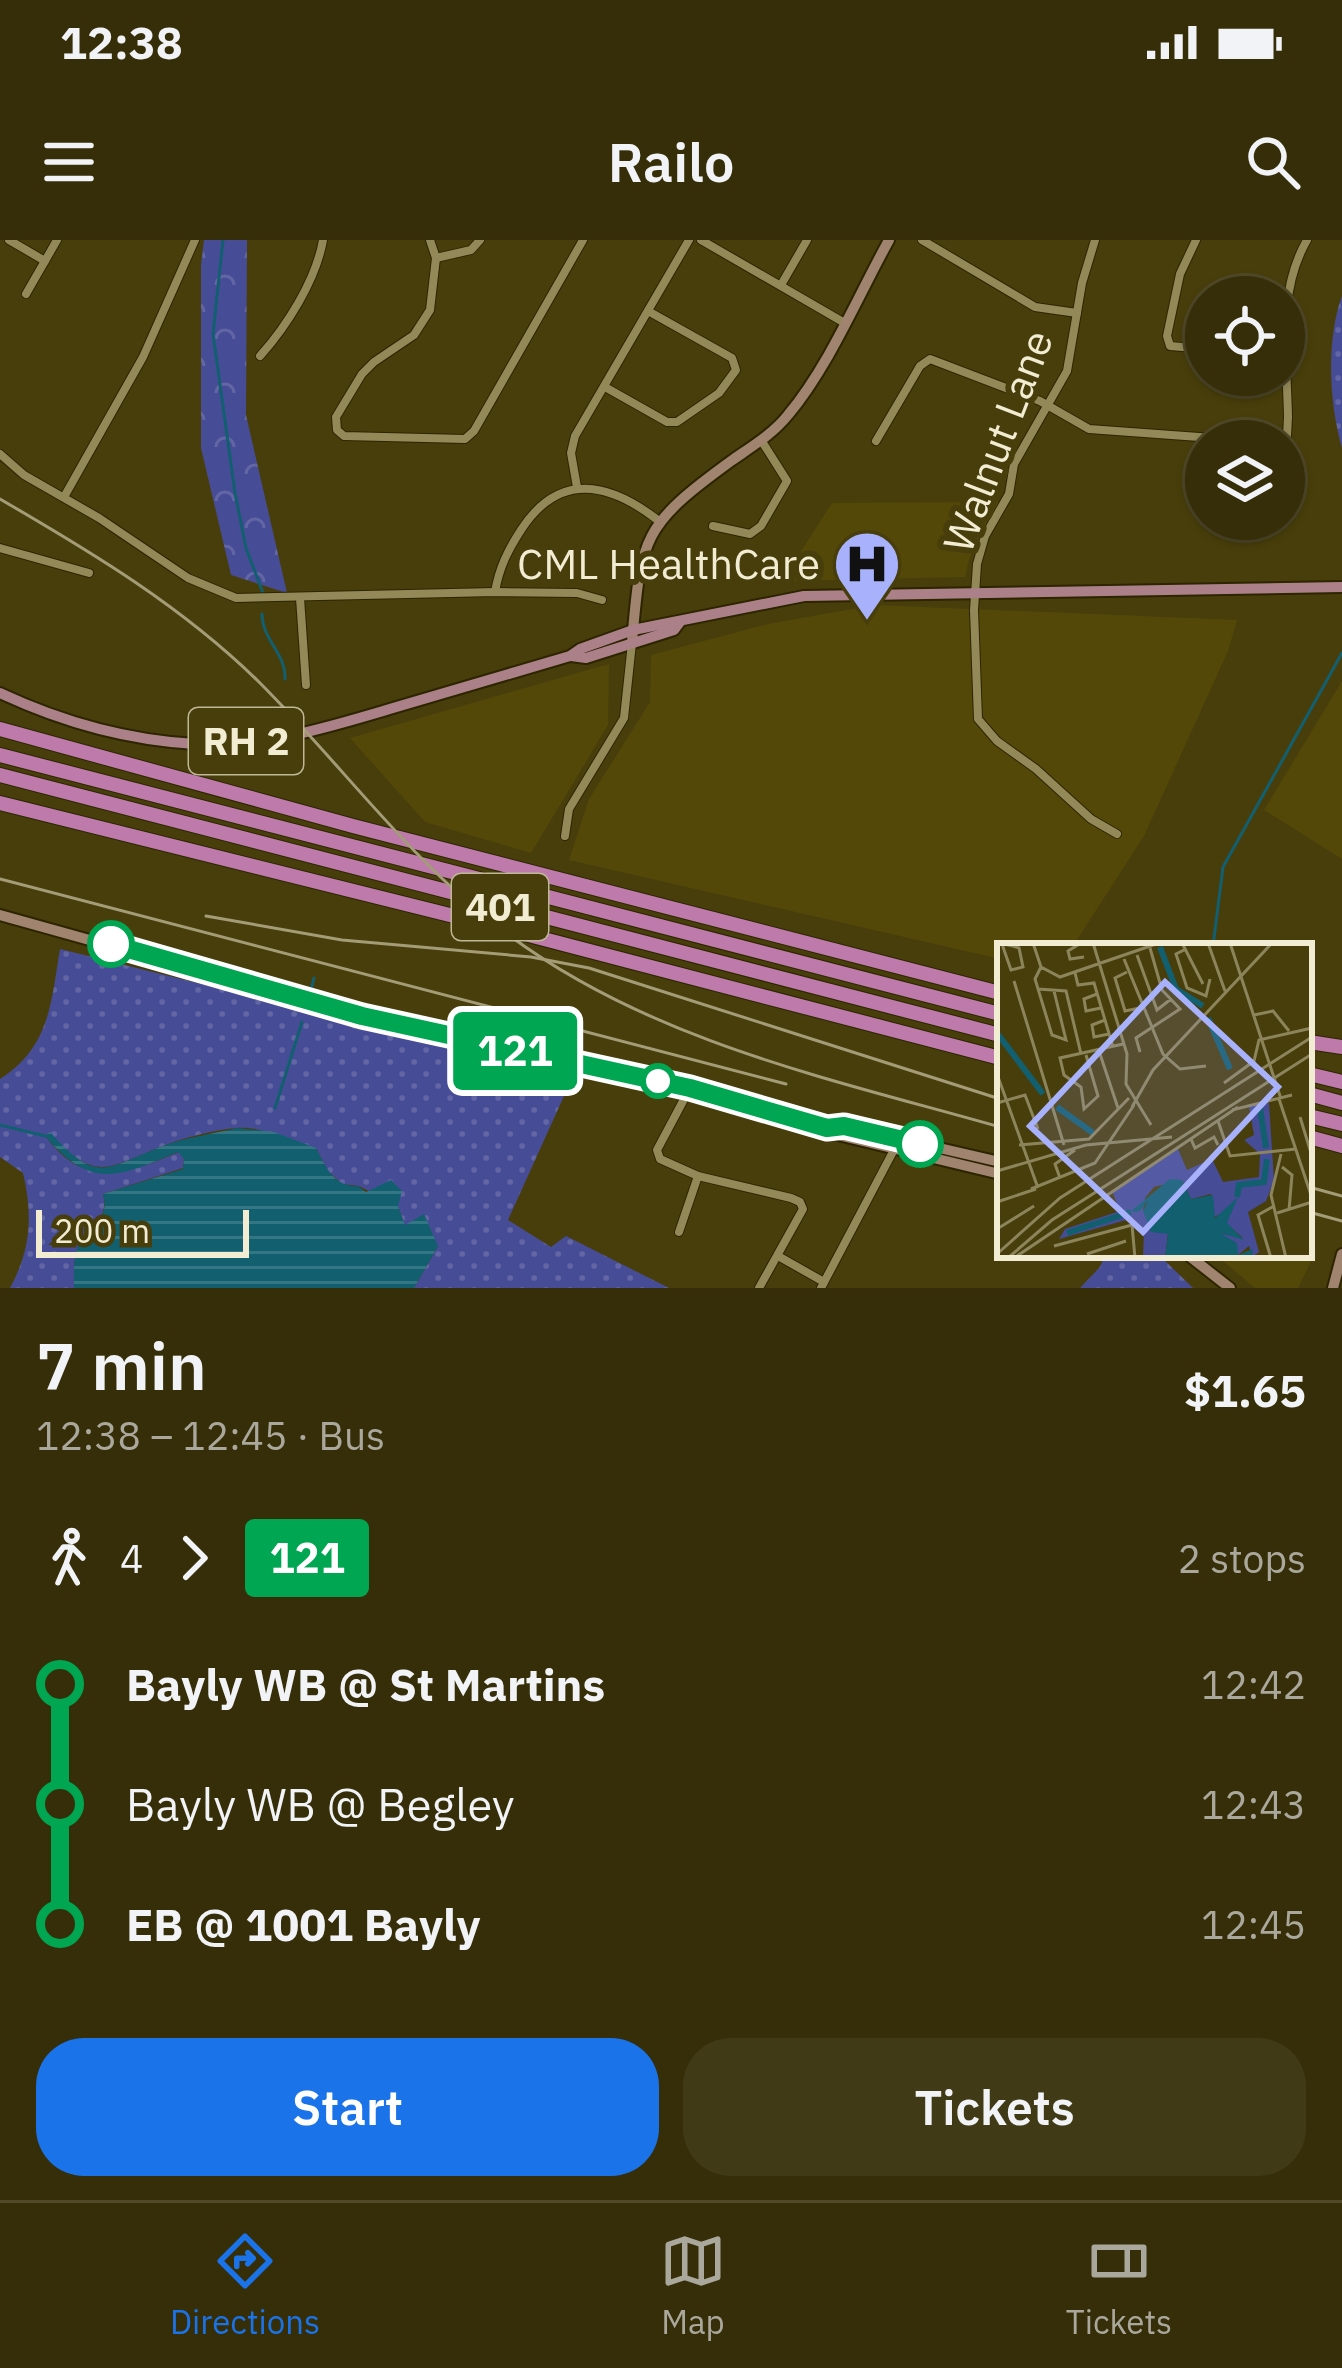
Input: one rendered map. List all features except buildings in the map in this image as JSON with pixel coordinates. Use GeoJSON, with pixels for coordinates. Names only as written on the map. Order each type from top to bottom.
{"type":"FeatureCollection","features":[{"type":"Feature","properties":{"kind":"highway","name":"401"},"geometry":{"type":"LineString","coordinates":[[0,728],[398,838],[997,987]]}},
{"type":"Feature","properties":{"kind":"highway","name":"401"},"geometry":{"type":"LineString","coordinates":[[0,755],[997,1013]]}},
{"type":"Feature","properties":{"kind":"highway","name":"401"},"geometry":{"type":"LineString","coordinates":[[0,776],[997,1034]]}},
{"type":"Feature","properties":{"kind":"highway","name":"401"},"geometry":{"type":"LineString","coordinates":[[0,803],[498,926],[997,1057]]}},
{"type":"Feature","properties":{"kind":"highway"},"geometry":{"type":"LineString","coordinates":[[1312,1042],[1342,1047]]}},
{"type":"Feature","properties":{"kind":"highway"},"geometry":{"type":"LineString","coordinates":[[1312,1075],[1342,1082]]}},
{"type":"Feature","properties":{"kind":"highway"},"geometry":{"type":"LineString","coordinates":[[1312,1095],[1342,1103]]}},
{"type":"Feature","properties":{"kind":"highway"},"geometry":{"type":"LineString","coordinates":[[1312,1117],[1342,1124]]}},
{"type":"Feature","properties":{"kind":"highway"},"geometry":{"type":"LineString","coordinates":[[1312,1139],[1342,1146]]}},
{"type":"Feature","properties":{"kind":"main road"},"geometry":{"type":"LineString","coordinates":[[633,636],[642,552],[659,521],[688,492],[786,419],[889,240]]}},
{"type":"Feature","properties":{"kind":"main road","name":"RH 2"},"geometry":{"type":"LineString","coordinates":[[0,693],[82,727],[120,735],[197,745],[242,742],[312,732],[570,656],[670,621],[804,596],[1342,586]]}},
{"type":"Feature","properties":{"kind":"main road"},"geometry":{"type":"LineString","coordinates":[[0,915],[362,1016],[690,1088],[827,1128],[997,1161]]}},
{"type":"Feature","properties":{"kind":"main road"},"geometry":{"type":"LineString","coordinates":[[898,1144],[997,1173]]}},
{"type":"Feature","properties":{"kind":"main road"},"geometry":{"type":"LineString","coordinates":[[1332,1284],[1342,1254]]}},
{"type":"Feature","properties":{"kind":"main road"},"geometry":{"type":"LineString","coordinates":[[1191,1258],[1230,1288]]}},
{"type":"Feature","properties":{"kind":"main road"},"geometry":{"type":"LineString","coordinates":[[1205,1270],[1212,1288]]}},
{"type":"Feature","properties":{"kind":"street"},"geometry":{"type":"LineString","coordinates":[[9,240],[45,261]]}},
{"type":"Feature","properties":{"kind":"street"},"geometry":{"type":"LineString","coordinates":[[26,295],[57,240]]}},
{"type":"Feature","properties":{"kind":"street"},"geometry":{"type":"LineString","coordinates":[[64,497],[143,357],[195,240]]}},
{"type":"Feature","properties":{"kind":"street"},"geometry":{"type":"LineString","coordinates":[[260,356],[275,340],[314,270],[322,240]]}},
{"type":"Feature","properties":{"kind":"street"},"geometry":{"type":"LineString","coordinates":[[430,240],[436,258],[430,310],[414,335],[362,374],[336,417],[337,430],[344,436],[465,439],[475,431],[584,240]]}},
{"type":"Feature","properties":{"kind":"street"},"geometry":{"type":"LineString","coordinates":[[436,258],[471,250],[480,240]]}},
{"type":"Feature","properties":{"kind":"street"},"geometry":{"type":"LineString","coordinates":[[577,487],[571,453],[575,436],[689,240]]}},
{"type":"Feature","properties":{"kind":"street"},"geometry":{"type":"LineString","coordinates":[[701,240],[843,322]]}},
{"type":"Feature","properties":{"kind":"street"},"geometry":{"type":"LineString","coordinates":[[781,285],[807,240]]}},
{"type":"Feature","properties":{"kind":"street"},"geometry":{"type":"LineString","coordinates":[[922,240],[1035,308],[1077,313]]}},
{"type":"Feature","properties":{"kind":"street","name":"Walnut Lane"},"geometry":{"type":"LineString","coordinates":[[1096,240],[1066,371],[1015,464],[1004,505],[985,536],[977,565],[974,610],[978,719],[1091,819],[1117,834]]}},
{"type":"Feature","properties":{"kind":"street"},"geometry":{"type":"LineString","coordinates":[[1185,347],[1170,346],[1166,336],[1180,274],[1196,240]]}},
{"type":"Feature","properties":{"kind":"street"},"geometry":{"type":"LineString","coordinates":[[1290,276],[1306,240]]}},
{"type":"Feature","properties":{"kind":"street"},"geometry":{"type":"LineString","coordinates":[[604,387],[667,422],[676,422],[729,384],[736,370],[732,358],[648,311]]}},
{"type":"Feature","properties":{"kind":"street"},"geometry":{"type":"LineString","coordinates":[[876,442],[920,366],[930,359],[1048,406],[1089,429],[1185,436]]}},
{"type":"Feature","properties":{"kind":"street"},"geometry":{"type":"LineString","coordinates":[[713,526],[750,534],[761,526],[787,481],[761,440]]}},
{"type":"Feature","properties":{"kind":"street"},"geometry":{"type":"LineString","coordinates":[[0,454],[24,475],[188,578],[236,598],[495,592],[577,593],[602,600]]}},
{"type":"Feature","properties":{"kind":"street"},"geometry":{"type":"LineString","coordinates":[[495,592],[503,559],[528,519],[545,501],[577,487],[619,496],[659,521]]}},
{"type":"Feature","properties":{"kind":"street"},"geometry":{"type":"LineString","coordinates":[[0,548],[89,573]]}},
{"type":"Feature","properties":{"kind":"street"},"geometry":{"type":"LineString","coordinates":[[300,598],[306,685]]}},
{"type":"Feature","properties":{"kind":"street"},"geometry":{"type":"LineString","coordinates":[[565,836],[569,809],[624,718],[633,636]]}},
{"type":"Feature","properties":{"kind":"street"},"geometry":{"type":"LineString","coordinates":[[690,1088],[657,1150],[667,1165],[800,1202],[800,1217],[759,1288]]}},
{"type":"Feature","properties":{"kind":"street"},"geometry":{"type":"LineString","coordinates":[[778,1256],[822,1285],[898,1144]]}},
{"type":"Feature","properties":{"kind":"street"},"geometry":{"type":"LineString","coordinates":[[680,1232],[698,1176]]}},
{"type":"Feature","properties":{"kind":"shaded area"},"geometry":{"type":"Polygon","coordinates":[[[1000,502],[969,559],[965,577],[782,581],[832,503],[1000,502]]]}},
{"type":"Feature","properties":{"kind":"shaded area"},"geometry":{"type":"Polygon","coordinates":[[[874,605],[1237,620],[1228,651],[1144,836],[1075,943],[997,943],[997,958],[569,860],[589,799],[650,702],[651,655],[768,624],[874,605]]]}},
{"type":"Feature","properties":{"kind":"shaded area"},"geometry":{"type":"Polygon","coordinates":[[[609,664],[608,725],[531,853],[425,822],[350,738],[609,664]]]}},
{"type":"Feature","properties":{"kind":"shaded area"},"geometry":{"type":"Polygon","coordinates":[[[1342,681],[1342,859],[1264,810],[1342,681]]]}},
{"type":"Feature","properties":{"kind":"shaded area"},"geometry":{"type":"Polygon","coordinates":[[[1312,1250],[1316,1251],[1298,1288],[1255,1288],[1220,1258],[1312,1258],[1312,1250]]]}},
{"type":"Feature","properties":{"kind":"green space"},"geometry":{"type":"Polygon","coordinates":[[[204,240],[247,240],[246,415],[287,593],[231,575],[201,448],[204,240]]]}},
{"type":"Feature","properties":{"kind":"green space"},"geometry":{"type":"Polygon","coordinates":[[[1342,296],[1342,448],[1331,372],[1333,332],[1342,296]]]}},
{"type":"Feature","properties":{"kind":"green space"},"geometry":{"type":"Polygon","coordinates":[[[60,949],[573,1076],[508,1220],[551,1247],[566,1236],[669,1288],[414,1288],[438,1246],[405,1226],[398,1206],[359,1186],[342,1184],[328,1171],[316,1148],[247,1128],[189,1137],[103,1167],[79,1160],[50,1133],[46,1137],[61,1154],[92,1171],[124,1171],[179,1152],[183,1168],[103,1194],[103,1211],[76,1251],[74,1288],[10,1288],[26,1246],[28,1204],[23,1173],[0,1157],[0,1079],[39,1038],[60,949]]]}},
{"type":"Feature","properties":{"kind":"green space"},"geometry":{"type":"Polygon","coordinates":[[[1104,1258],[1162,1258],[1193,1288],[1080,1288],[1104,1258]]]}},
{"type":"Feature","properties":{"kind":"water"},"geometry":{"type":"Polygon","coordinates":[[[237,1128],[274,1132],[316,1148],[337,1180],[366,1192],[391,1180],[402,1191],[398,1206],[405,1225],[424,1214],[438,1246],[414,1288],[74,1288],[76,1251],[104,1211],[103,1194],[183,1169],[184,1159],[178,1152],[122,1172],[92,1172],[62,1154],[45,1136],[50,1132],[80,1160],[103,1167],[172,1143],[237,1128]]]}},
{"type":"Feature","properties":{"kind":"waterway"},"geometry":{"type":"LineString","coordinates":[[223,240],[213,334],[235,493],[246,548],[263,593]]}},
{"type":"Feature","properties":{"kind":"waterway"},"geometry":{"type":"LineString","coordinates":[[262,614],[285,679]]}},
{"type":"Feature","properties":{"kind":"waterway"},"geometry":{"type":"LineString","coordinates":[[1213,943],[1223,867],[1342,653]]}},
{"type":"Feature","properties":{"kind":"waterway"},"geometry":{"type":"LineString","coordinates":[[310,993],[314,978]]}},
{"type":"Feature","properties":{"kind":"waterway"},"geometry":{"type":"LineString","coordinates":[[275,1108],[302,1022]]}},
{"type":"Feature","properties":{"kind":"waterway"},"geometry":{"type":"LineString","coordinates":[[0,1125],[45,1136]]}},
{"type":"Feature","properties":{"kind":"railway"},"geometry":{"type":"LineString","coordinates":[[0,499],[103,561],[231,655],[442,878],[510,936],[565,973],[624,1004],[746,1053],[997,1126]]}},
{"type":"Feature","properties":{"kind":"railway"},"geometry":{"type":"LineString","coordinates":[[0,879],[786,1084]]}},
{"type":"Feature","properties":{"kind":"railway"},"geometry":{"type":"LineString","coordinates":[[206,916],[342,940],[531,957],[589,968],[997,1098]]}},
{"type":"Feature","properties":{"kind":"railway"},"geometry":{"type":"LineString","coordinates":[[1312,1188],[1342,1196]]}},
{"type":"Feature","properties":{"kind":"railway"},"geometry":{"type":"LineString","coordinates":[[1312,1213],[1342,1221]]}},
{"type":"Feature","properties":{"kind":"bus line","name":"121"},"geometry":{"type":"LineString","coordinates":[[111,944],[362,1016],[690,1088],[827,1128],[844,1126],[920,1144]]}},
{"type":"Feature","properties":{"kind":"place","name":"CML HealthCare"},"geometry":{"type":"Point","coordinates":[867,623]}}]}
